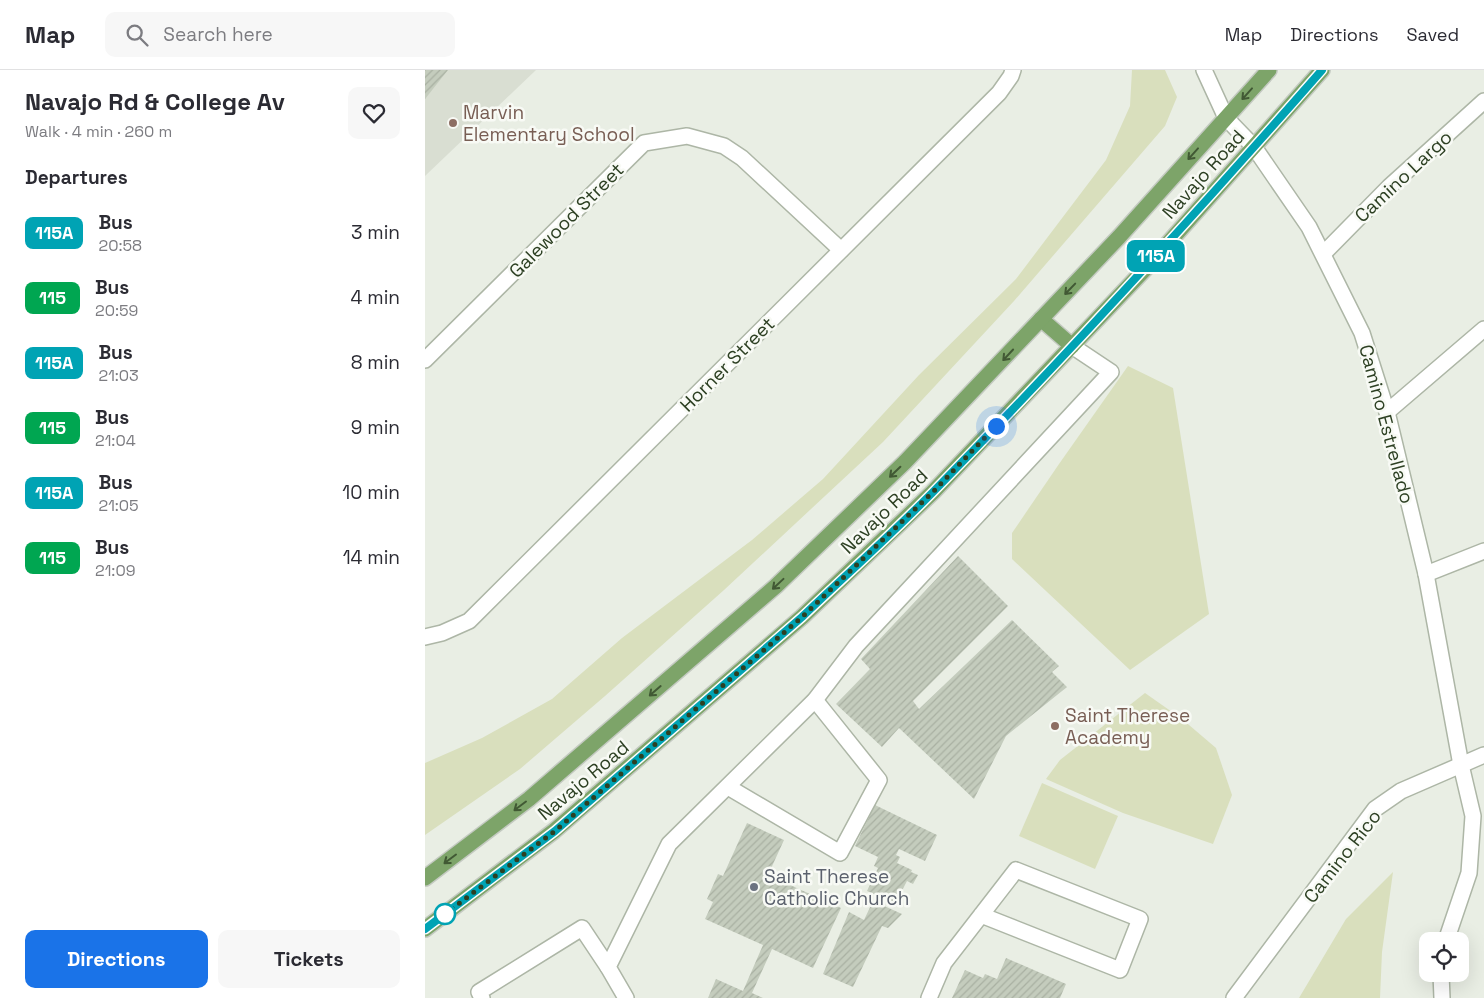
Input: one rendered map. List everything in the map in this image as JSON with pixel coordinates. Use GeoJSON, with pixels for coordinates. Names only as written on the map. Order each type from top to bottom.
{"type":"FeatureCollection","features":[{"type":"Feature","properties":{"kind":"main road","name":"Navajo Road"},"geometry":{"type":"LineString","coordinates":[[425,878],[529,799],[776,586],[905,462],[1119,237],[1269,70]]}},
{"type":"Feature","properties":{"kind":"main road","name":"Navajo Road"},"geometry":{"type":"LineString","coordinates":[[425,929],[555,831],[802,617],[933,492],[1147,267],[1322,70]]}},
{"type":"Feature","properties":{"kind":"main road"},"geometry":{"type":"LineString","coordinates":[[1041,319],[1072,346]]}},
{"type":"Feature","properties":{"kind":"street","name":"Horner Street"},"geometry":{"type":"LineString","coordinates":[[425,637],[442,633],[469,621],[999,93],[1013,70]]}},
{"type":"Feature","properties":{"kind":"street","name":"Camino Estrellado"},"geometry":{"type":"LineString","coordinates":[[1204,70],[1226,118],[1254,147],[1309,227],[1362,333],[1387,412],[1426,574],[1461,765],[1473,816],[1469,872],[1449,932]]}},
{"type":"Feature","properties":{"kind":"street","name":"Camino Largo"},"geometry":{"type":"LineString","coordinates":[[1323,254],[1389,187],[1484,101]]}},
{"type":"Feature","properties":{"kind":"street","name":"Galewood Street"},"geometry":{"type":"LineString","coordinates":[[425,360],[644,143],[687,136],[724,146],[742,158],[841,250]]}},
{"type":"Feature","properties":{"kind":"street"},"geometry":{"type":"LineString","coordinates":[[1387,412],[1484,329]]}},
{"type":"Feature","properties":{"kind":"street"},"geometry":{"type":"LineString","coordinates":[[608,967],[669,844],[815,700],[857,646],[1111,372],[1072,346]]}},
{"type":"Feature","properties":{"kind":"street"},"geometry":{"type":"LineString","coordinates":[[1426,574],[1484,551]]}},
{"type":"Feature","properties":{"kind":"street"},"geometry":{"type":"LineString","coordinates":[[727,787],[840,853],[879,780],[815,700]]}},
{"type":"Feature","properties":{"kind":"street","name":"Camino Rico"},"geometry":{"type":"LineString","coordinates":[[1234,998],[1375,809],[1401,791],[1484,755]]}},
{"type":"Feature","properties":{"kind":"street"},"geometry":{"type":"LineString","coordinates":[[929,998],[944,963],[981,915],[1016,870],[1140,919],[1120,970],[981,915]]}},
{"type":"Feature","properties":{"kind":"street"},"geometry":{"type":"LineString","coordinates":[[482,998],[479,992],[582,928],[626,998]]}},
{"type":"Feature","properties":{"kind":"street"},"geometry":{"type":"LineString","coordinates":[[1441,982],[1442,998]]}},
{"type":"Feature","properties":{"kind":"shaded area","name":"Marvin Elementary School"},"geometry":{"type":"Polygon","coordinates":[[[425,70],[536,70],[425,176],[425,70]]]}},
{"type":"Feature","properties":{"kind":"green space"},"geometry":{"type":"Polygon","coordinates":[[[1132,70],[1165,70],[1177,97],[1165,126],[1014,301],[883,442],[724,590],[520,769],[425,835],[425,763],[482,738],[552,699],[622,638],[752,540],[823,479],[919,375],[1016,279],[1106,160],[1130,106],[1132,70]]]}},
{"type":"Feature","properties":{"kind":"green space"},"geometry":{"type":"Polygon","coordinates":[[[1128,366],[1173,388],[1209,614],[1130,670],[1012,559],[1012,533],[1128,366]]]}},
{"type":"Feature","properties":{"kind":"green space"},"geometry":{"type":"Polygon","coordinates":[[[1145,693],[1182,719],[1216,748],[1232,795],[1213,844],[1123,813],[1046,779],[1060,760],[1145,693]]]}},
{"type":"Feature","properties":{"kind":"green space"},"geometry":{"type":"Polygon","coordinates":[[[1042,783],[1118,816],[1095,869],[1019,836],[1042,783]]]}},
{"type":"Feature","properties":{"kind":"green space"},"geometry":{"type":"Polygon","coordinates":[[[1393,872],[1382,952],[1380,998],[1299,998],[1346,919],[1393,872]]]}},
{"type":"Feature","properties":{"kind":"building"},"geometry":{"type":"Polygon","coordinates":[[[425,70],[448,70],[425,99],[425,70]]]}},
{"type":"Feature","properties":{"kind":"building"},"geometry":{"type":"Polygon","coordinates":[[[958,556],[1008,606],[913,701],[919,709],[1012,620],[1059,666],[1052,672],[1067,687],[1006,736],[974,799],[899,728],[882,747],[836,704],[870,669],[861,659],[958,556]]]}},
{"type":"Feature","properties":{"kind":"building"},"geometry":{"type":"Polygon","coordinates":[[[875,805],[937,835],[925,861],[899,849],[896,855],[900,857],[897,863],[918,875],[913,884],[907,881],[895,904],[867,891],[878,868],[874,866],[878,857],[855,846],[875,805]]]}},
{"type":"Feature","properties":{"kind":"building","name":"Saint Therese Catholic Church"},"geometry":{"type":"Polygon","coordinates":[[[747,823],[784,840],[768,875],[841,908],[813,968],[772,949],[752,993],[763,998],[708,998],[716,979],[743,991],[763,945],[705,919],[713,902],[707,899],[718,874],[723,876],[747,823]]]}},
{"type":"Feature","properties":{"kind":"building"},"geometry":{"type":"Polygon","coordinates":[[[873,901],[902,914],[888,928],[882,926],[853,987],[823,974],[849,912],[864,920],[873,901]]]}},
{"type":"Feature","properties":{"kind":"building"},"geometry":{"type":"Polygon","coordinates":[[[1006,958],[1066,984],[1060,998],[952,998],[965,970],[983,978],[985,974],[997,979],[1006,958]]]}},
{"type":"Feature","properties":{"kind":"bus line","name":"115A"},"geometry":{"type":"LineString","coordinates":[[425,929],[555,831],[829,592],[933,492],[1147,267],[1322,70]]}},
{"type":"Feature","properties":{"kind":"place","name":"Marvin Elementary School"},"geometry":{"type":"Point","coordinates":[453,123]}},
{"type":"Feature","properties":{"kind":"place","name":"Saint Therese Academy"},"geometry":{"type":"Point","coordinates":[1055,726]}},
{"type":"Feature","properties":{"kind":"place","name":"Saint Therese Catholic Church"},"geometry":{"type":"Point","coordinates":[754,887]}},
{"type":"Feature","properties":{"kind":"route"},"geometry":{"type":"LineString","coordinates":[[445,914],[555,831],[802,617],[933,492],[996,426]]}}]}
